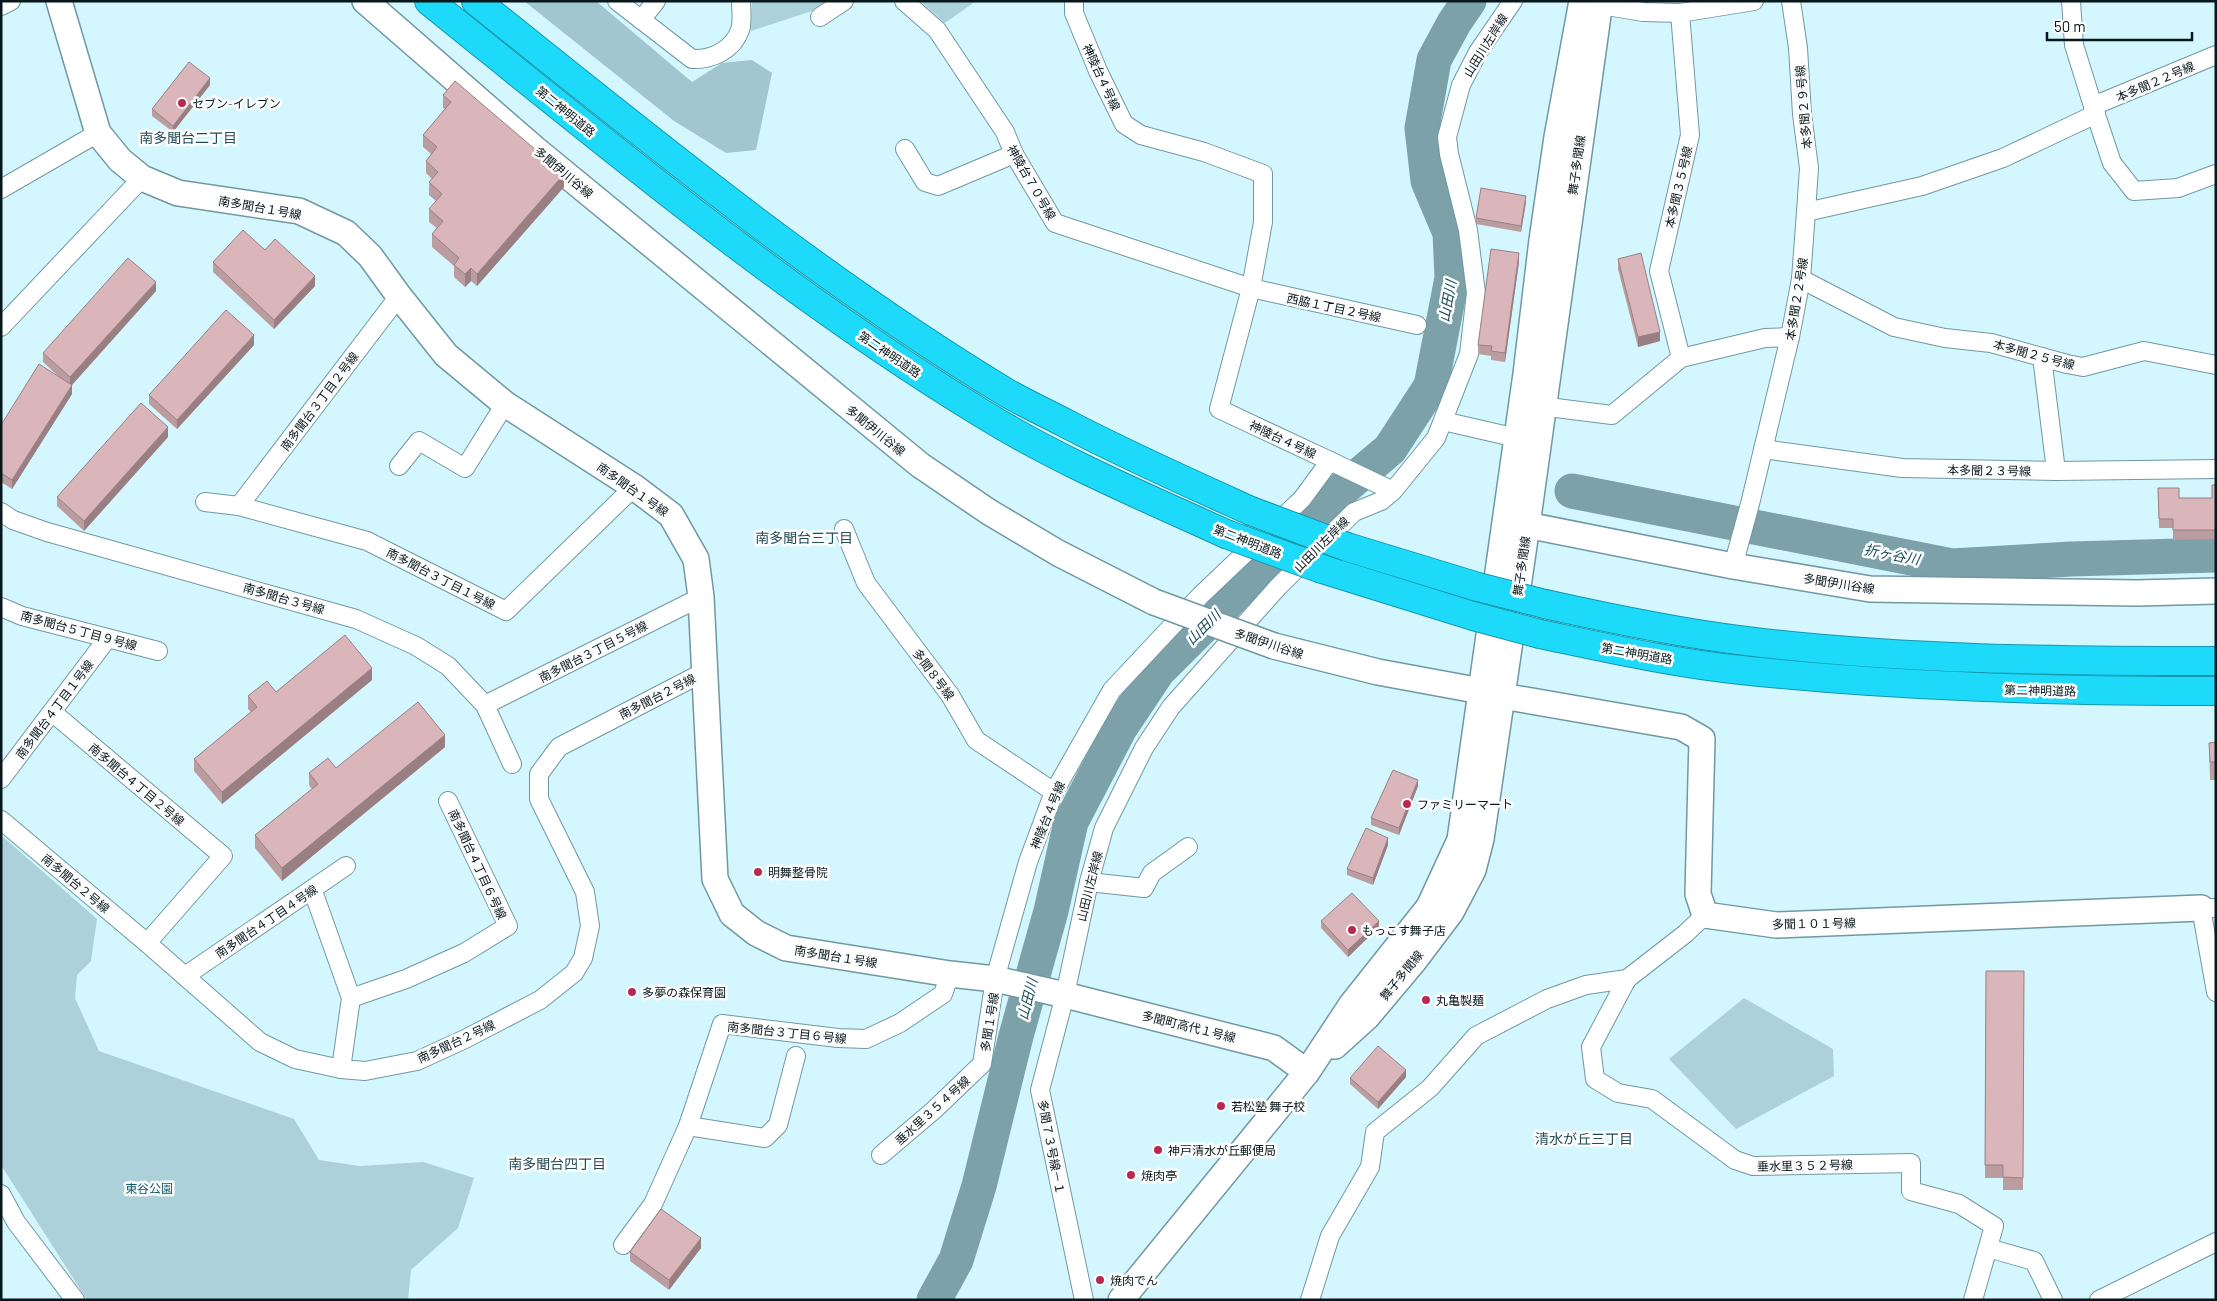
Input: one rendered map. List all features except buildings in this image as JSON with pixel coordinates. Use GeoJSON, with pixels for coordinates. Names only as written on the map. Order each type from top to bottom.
{"type":"FeatureCollection","features":[{"type":"Feature","properties":{"kind":"highway","name":"第二神明道路"},"geometry":{"type":"LineString","coordinates":[[428,1],[745,252],[907,367],[986,416],[1068,460],[1226,534],[1322,569],[1473,616],[1540,634],[1632,653],[1739,670],[1845,680],[2014,689],[2216,691]]}},
{"type":"Feature","properties":{"kind":"highway"},"geometry":{"type":"LineString","coordinates":[[476,1],[686,169],[847,288],[931,346],[1010,394],[1171,475],[1252,510],[1347,547],[1478,587],[1545,604],[1641,625],[1745,641],[1849,652],[1960,658],[2216,661]]}},
{"type":"Feature","properties":{"kind":"street"},"geometry":{"type":"LineString","coordinates":[[1,6],[11,1]]}},
{"type":"Feature","properties":{"kind":"street","name":"南多聞台１号線"},"geometry":{"type":"LineString","coordinates":[[59,1],[98,134],[120,160],[142,178],[178,193],[299,211],[346,233],[370,256],[446,355],[505,404],[634,487],[671,515],[696,559],[702,597],[715,878],[732,914],[756,933],[786,948],[950,974],[995,979],[1065,995]]}},
{"type":"Feature","properties":{"kind":"street","name":"多聞伊川谷線"},"geometry":{"type":"LineString","coordinates":[[365,1],[535,149],[920,465],[989,512],[1058,553],[1154,602],[1274,646],[1378,672],[1491,693]]}},
{"type":"Feature","properties":{"kind":"street"},"geometry":{"type":"LineString","coordinates":[[617,1],[692,59],[705,60],[727,49],[741,29],[741,1]]}},
{"type":"Feature","properties":{"kind":"street"},"geometry":{"type":"LineString","coordinates":[[641,20],[656,1]]}},
{"type":"Feature","properties":{"kind":"street"},"geometry":{"type":"LineString","coordinates":[[820,17],[844,1]]}},
{"type":"Feature","properties":{"kind":"street","name":"神陵台７０号線"},"geometry":{"type":"LineString","coordinates":[[904,1],[938,30],[1005,132],[1014,154],[1055,223],[1251,288]]}},
{"type":"Feature","properties":{"kind":"street","name":"神陵台４号線"},"geometry":{"type":"LineString","coordinates":[[995,979],[1028,862],[1054,792],[1112,690],[1200,596],[1302,499],[1330,461],[1219,409],[1251,288],[1263,222],[1262,174],[1204,152],[1141,135],[1124,124],[1098,71],[1074,14],[1074,1]]}},
{"type":"Feature","properties":{"kind":"street","name":"山田川左岸線"},"geometry":{"type":"LineString","coordinates":[[1065,995],[1089,882],[1104,828],[1144,748],[1171,707],[1278,587],[1354,512],[1381,501],[1393,491],[1436,438],[1468,354],[1476,293],[1468,230],[1448,154],[1447,137],[1461,85],[1478,52],[1512,1]]}},
{"type":"Feature","properties":{"kind":"street"},"geometry":{"type":"LineString","coordinates":[[1590,2],[1643,12],[1680,13],[1754,1]]}},
{"type":"Feature","properties":{"kind":"street","name":"本多聞２９号線"},"geometry":{"type":"LineString","coordinates":[[1791,1],[1798,48],[1802,114],[1809,168],[1806,212]]}},
{"type":"Feature","properties":{"kind":"street"},"geometry":{"type":"LineString","coordinates":[[2071,1],[2074,46],[2112,163],[2134,191],[2178,188],[2216,174]]}},
{"type":"Feature","properties":{"kind":"street","name":"舞子多聞線"},"geometry":{"type":"LineString","coordinates":[[1121,1300],[1307,1072],[1352,1004],[1429,908],[1460,840],[1491,693],[1516,523],[1532,405],[1543,231],[1590,2]]}},
{"type":"Feature","properties":{"kind":"street","name":"本多聞３５号線"},"geometry":{"type":"LineString","coordinates":[[1680,13],[1690,135],[1659,272],[1680,358]]}},
{"type":"Feature","properties":{"kind":"street","name":"本多聞２２号線"},"geometry":{"type":"LineString","coordinates":[[1733,566],[1750,504],[1790,337],[1801,279],[1806,212],[1922,186],[2004,158],[2095,110],[2216,55]]}},
{"type":"Feature","properties":{"kind":"street"},"geometry":{"type":"LineString","coordinates":[[1,189],[98,134]]}},
{"type":"Feature","properties":{"kind":"street"},"geometry":{"type":"LineString","coordinates":[[906,148],[925,182],[938,186],[1014,154]]}},
{"type":"Feature","properties":{"kind":"street"},"geometry":{"type":"LineString","coordinates":[[1,327],[142,178]]}},
{"type":"Feature","properties":{"kind":"street","name":"本多聞２５号線"},"geometry":{"type":"LineString","coordinates":[[1801,279],[1894,327],[1945,338],[1991,342],[2083,367],[2144,351],[2216,365]]}},
{"type":"Feature","properties":{"kind":"street","name":"西脇１丁目２号線"},"geometry":{"type":"LineString","coordinates":[[1251,288],[1418,325]]}},
{"type":"Feature","properties":{"kind":"street","name":"南多聞台３丁目２号線"},"geometry":{"type":"LineString","coordinates":[[239,506],[399,296]]}},
{"type":"Feature","properties":{"kind":"street"},"geometry":{"type":"LineString","coordinates":[[1532,405],[1612,416],[1680,358],[1765,338],[1790,337]]}},
{"type":"Feature","properties":{"kind":"street"},"geometry":{"type":"LineString","coordinates":[[2042,357],[2056,471]]}},
{"type":"Feature","properties":{"kind":"street"},"geometry":{"type":"LineString","coordinates":[[399,466],[419,441],[465,468],[505,404]]}},
{"type":"Feature","properties":{"kind":"street","name":"舞子多聞線"},"geometry":{"type":"LineString","coordinates":[[1516,523],[1516,438],[1532,405]]}},
{"type":"Feature","properties":{"kind":"street"},"geometry":{"type":"LineString","coordinates":[[1443,421],[1516,438]]}},
{"type":"Feature","properties":{"kind":"street","name":"本多聞２３号線"},"geometry":{"type":"LineString","coordinates":[[1763,449],[1902,468],[2056,471],[2216,469]]}},
{"type":"Feature","properties":{"kind":"street"},"geometry":{"type":"LineString","coordinates":[[1330,461],[1393,491]]}},
{"type":"Feature","properties":{"kind":"street","name":"南多聞台３丁目１号線"},"geometry":{"type":"LineString","coordinates":[[205,502],[239,506],[367,541],[506,611],[634,487]]}},
{"type":"Feature","properties":{"kind":"street","name":"南多聞台３号線"},"geometry":{"type":"LineString","coordinates":[[1,512],[13,520],[47,532],[356,619],[416,646],[448,666],[485,705],[512,764]]}},
{"type":"Feature","properties":{"kind":"street","name":"多聞伊川谷線"},"geometry":{"type":"LineString","coordinates":[[1516,523],[1733,566],[1870,589],[2137,593],[2216,591]]}},
{"type":"Feature","properties":{"kind":"street","name":"多聞８号線"},"geometry":{"type":"LineString","coordinates":[[844,529],[866,583],[950,694],[976,740],[1054,792]]}},
{"type":"Feature","properties":{"kind":"street","name":"南多聞台３丁目５号線"},"geometry":{"type":"LineString","coordinates":[[485,705],[702,597]]}},
{"type":"Feature","properties":{"kind":"street","name":"南多聞台５丁目９号線"},"geometry":{"type":"LineString","coordinates":[[1,607],[22,616],[158,651]]}},
{"type":"Feature","properties":{"kind":"street","name":"南多聞台４丁目１号線"},"geometry":{"type":"LineString","coordinates":[[1,779],[106,639]]}},
{"type":"Feature","properties":{"kind":"street","name":"南多聞台２号線"},"geometry":{"type":"LineString","coordinates":[[1,820],[147,942],[260,1042],[295,1059],[341,1069],[365,1070],[417,1061],[466,1039],[540,1000],[574,973],[584,958],[590,926],[586,892],[539,799],[539,774],[559,747],[704,672]]}},
{"type":"Feature","properties":{"kind":"street"},"geometry":{"type":"LineString","coordinates":[[1310,1300],[1330,1236],[1370,1167],[1375,1132],[1430,1088],[1476,1036],[1555,996],[1586,985],[1627,979],[1685,934],[1705,915],[1698,894],[1702,739],[1681,727],[1491,693]]}},
{"type":"Feature","properties":{"kind":"street","name":"南多聞台４丁目２号線"},"geometry":{"type":"LineString","coordinates":[[52,712],[223,856],[147,942]]}},
{"type":"Feature","properties":{"kind":"street","name":"南多聞台４丁目６号線"},"geometry":{"type":"LineString","coordinates":[[351,998],[406,979],[464,953],[508,926],[448,801]]}},
{"type":"Feature","properties":{"kind":"street"},"geometry":{"type":"LineString","coordinates":[[1089,882],[1144,888],[1152,873],[1188,847]]}},
{"type":"Feature","properties":{"kind":"street","name":"南多聞台４丁目４号線"},"geometry":{"type":"LineString","coordinates":[[185,976],[346,866]]}},
{"type":"Feature","properties":{"kind":"street"},"geometry":{"type":"LineString","coordinates":[[313,890],[351,998],[341,1069]]}},
{"type":"Feature","properties":{"kind":"street"},"geometry":{"type":"LineString","coordinates":[[2208,908],[2216,992]]}},
{"type":"Feature","properties":{"kind":"street","name":"多聞１０１号線"},"geometry":{"type":"LineString","coordinates":[[1705,915],[1776,925],[2208,908]]}},
{"type":"Feature","properties":{"kind":"street","name":"南多聞台３丁目６号線"},"geometry":{"type":"LineString","coordinates":[[623,1245],[652,1204],[688,1126],[722,1024],[838,1038],[866,1039],[900,1023],[943,994],[950,974]]}},
{"type":"Feature","properties":{"kind":"street","name":"多聞１号線"},"geometry":{"type":"LineString","coordinates":[[982,1064],[995,979]]}},
{"type":"Feature","properties":{"kind":"street","name":"垂水里３５２号線"},"geometry":{"type":"LineString","coordinates":[[1627,979],[1591,1047],[1595,1079],[1618,1093],[1652,1098],[1735,1160],[1753,1166],[1911,1163],[1911,1191],[1959,1204],[1994,1226],[1988,1248]]}},
{"type":"Feature","properties":{"kind":"street","name":"多聞町高代１号線"},"geometry":{"type":"LineString","coordinates":[[1065,995],[1274,1048],[1307,1072]]}},
{"type":"Feature","properties":{"kind":"street","name":"多聞７３号線－１"},"geometry":{"type":"LineString","coordinates":[[1065,995],[1040,1090],[1084,1300]]}},
{"type":"Feature","properties":{"kind":"street"},"geometry":{"type":"LineString","coordinates":[[688,1126],[765,1138],[778,1125],[796,1056]]}},
{"type":"Feature","properties":{"kind":"street","name":"垂水里３５４号線"},"geometry":{"type":"LineString","coordinates":[[881,1155],[934,1110],[982,1064]]}},
{"type":"Feature","properties":{"kind":"street"},"geometry":{"type":"LineString","coordinates":[[1,1194],[9,1226],[75,1300]]}},
{"type":"Feature","properties":{"kind":"street"},"geometry":{"type":"LineString","coordinates":[[2099,1300],[2216,1242]]}},
{"type":"Feature","properties":{"kind":"street"},"geometry":{"type":"LineString","coordinates":[[1973,1300],[1988,1248],[2034,1261],[2053,1300]]}},
{"type":"Feature","properties":{"kind":"green space"},"geometry":{"type":"Polygon","coordinates":[[[752,1],[827,1],[812,11],[751,31],[752,1]]]}},
{"type":"Feature","properties":{"kind":"green space"},"geometry":{"type":"Polygon","coordinates":[[[920,1],[976,1],[945,23],[920,1]]]}},
{"type":"Feature","properties":{"kind":"green space","name":"東谷公園"},"geometry":{"type":"Polygon","coordinates":[[[1,835],[97,919],[91,961],[77,975],[75,998],[99,1051],[294,1119],[319,1160],[360,1166],[423,1162],[474,1178],[458,1228],[411,1270],[408,1300],[87,1300],[1,1165],[1,835]]]}},
{"type":"Feature","properties":{"kind":"green space"},"geometry":{"type":"Polygon","coordinates":[[[1744,998],[1833,1049],[1834,1076],[1736,1129],[1669,1059],[1744,998]]]}},
{"type":"Feature","properties":{"kind":"shaded area"},"geometry":{"type":"Polygon","coordinates":[[[524,1],[596,1],[692,82],[722,63],[752,60],[772,73],[756,150],[726,153],[674,121],[524,1]]]}},
{"type":"Feature","properties":{"kind":"waterway","name":"山田川"},"geometry":{"type":"LineString","coordinates":[[934,1300],[956,1260],[979,1186],[1016,1036],[1051,911],[1071,822],[1120,728],[1158,671],[1332,498],[1390,449],[1431,386],[1452,278],[1450,233],[1428,181],[1422,128],[1434,60],[1454,23],[1469,1]]}},
{"type":"Feature","properties":{"kind":"waterway","name":"折ヶ谷川"},"geometry":{"type":"LineString","coordinates":[[1572,491],[1952,566],[2071,559],[2216,555]]}},
{"type":"Feature","properties":{"kind":"place","name":"セブン-イレブン"},"geometry":{"type":"Point","coordinates":[182,103]}},
{"type":"Feature","properties":{"kind":"place","name":"ファミリーマート"},"geometry":{"type":"Point","coordinates":[1407,804]}},
{"type":"Feature","properties":{"kind":"place","name":"明舞整骨院"},"geometry":{"type":"Point","coordinates":[758,872]}},
{"type":"Feature","properties":{"kind":"place","name":"もっこす舞子店"},"geometry":{"type":"Point","coordinates":[1352,930]}},
{"type":"Feature","properties":{"kind":"place","name":"多夢の森保育園"},"geometry":{"type":"Point","coordinates":[632,992]}},
{"type":"Feature","properties":{"kind":"place","name":"丸亀製麺"},"geometry":{"type":"Point","coordinates":[1426,1000]}},
{"type":"Feature","properties":{"kind":"place","name":"若松塾 舞子校"},"geometry":{"type":"Point","coordinates":[1221,1106]}},
{"type":"Feature","properties":{"kind":"place","name":"神戸清水が丘郵便局"},"geometry":{"type":"Point","coordinates":[1158,1150]}},
{"type":"Feature","properties":{"kind":"place","name":"焼肉亭"},"geometry":{"type":"Point","coordinates":[1131,1175]}},
{"type":"Feature","properties":{"kind":"place","name":"焼肉でん"},"geometry":{"type":"Point","coordinates":[1100,1280]}},
{"type":"Feature","properties":{"kind":"district","name":"南多聞台二丁目"},"geometry":{"type":"Point","coordinates":[188,137]}},
{"type":"Feature","properties":{"kind":"district","name":"南多聞台三丁目"},"geometry":{"type":"Point","coordinates":[804,537]}},
{"type":"Feature","properties":{"kind":"district","name":"清水が丘三丁目"},"geometry":{"type":"Point","coordinates":[1584,1138]}},
{"type":"Feature","properties":{"kind":"district","name":"南多聞台四丁目"},"geometry":{"type":"Point","coordinates":[557,1163]}}]}
